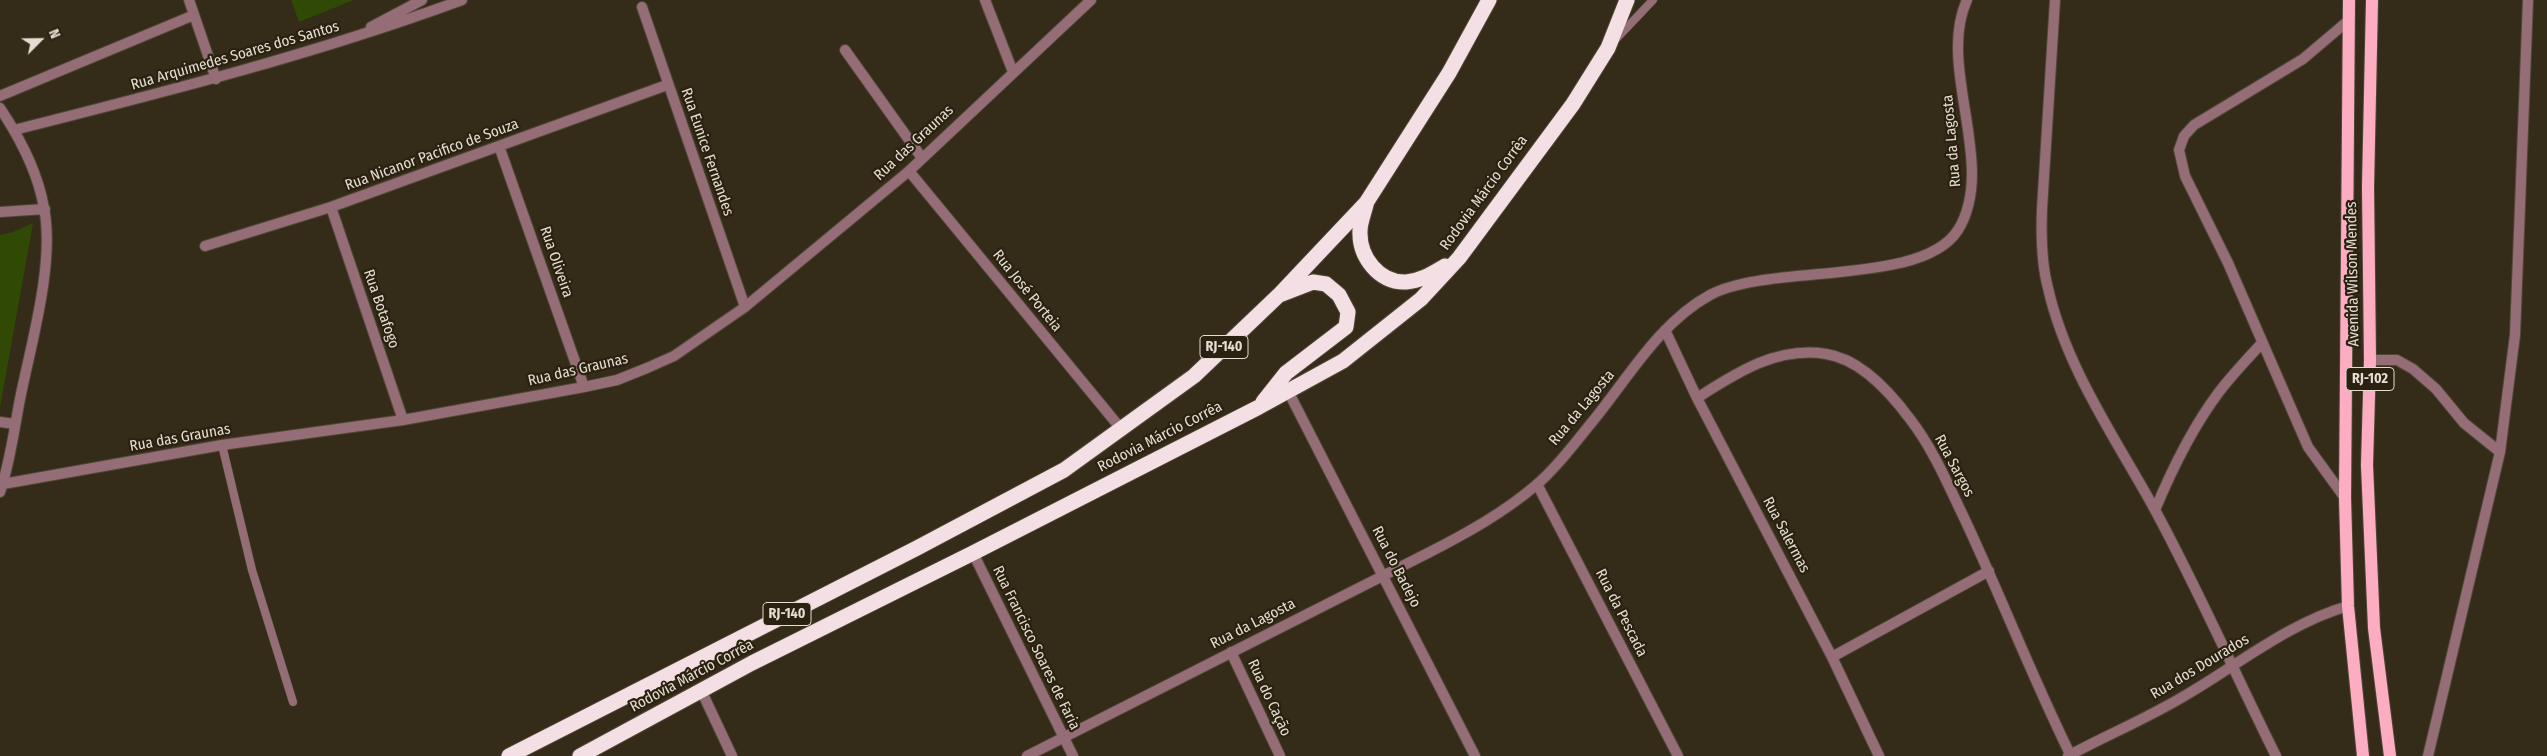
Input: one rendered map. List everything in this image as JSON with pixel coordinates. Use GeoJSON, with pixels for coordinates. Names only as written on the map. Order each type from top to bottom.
{"type":"FeatureCollection","features":[{"type":"Feature","properties":{"kind":"highway","name":"Rodovia Márcio Corrêa"},"geometry":{"type":"LineString","coordinates":[[510,756],[1047,479],[1122,430],[1194,376],[1280,294],[1366,203],[1449,73],[1489,0]]}},
{"type":"Feature","properties":{"kind":"highway","name":"Rodovia Márcio Corrêa"},"geometry":{"type":"LineString","coordinates":[[580,756],[701,690],[1259,407],[1343,361],[1421,299],[1459,258],[1573,104],[1608,48],[1627,0]]}},
{"type":"Feature","properties":{"kind":"highway"},"geometry":{"type":"LineString","coordinates":[[1366,203],[1359,230],[1362,249],[1371,266],[1386,278],[1405,282],[1424,279],[1459,258]]}},
{"type":"Feature","properties":{"kind":"highway"},"geometry":{"type":"LineString","coordinates":[[1259,407],[1286,373],[1346,326],[1348,312],[1339,295],[1326,284],[1313,282],[1280,294]]}},
{"type":"Feature","properties":{"kind":"main road","name":"Avenida Wilson Mendes"},"geometry":{"type":"LineString","coordinates":[[2349,0],[2345,498],[2348,606],[2363,756]]}},
{"type":"Feature","properties":{"kind":"main road","name":"Avenida Wilson Mendes"},"geometry":{"type":"LineString","coordinates":[[2372,0],[2368,187],[2370,360],[2367,465],[2374,628],[2390,756]]}},
{"type":"Feature","properties":{"kind":"street"},"geometry":{"type":"LineString","coordinates":[[189,0],[216,79]]}},
{"type":"Feature","properties":{"kind":"street"},"geometry":{"type":"LineString","coordinates":[[341,42],[422,0]]}},
{"type":"Feature","properties":{"kind":"street","name":"Rua Arquimedes Soares dos Santos"},"geometry":{"type":"LineString","coordinates":[[14,130],[216,79],[341,42],[462,0]]}},
{"type":"Feature","properties":{"kind":"street"},"geometry":{"type":"LineString","coordinates":[[985,0],[1013,72]]}},
{"type":"Feature","properties":{"kind":"street","name":"Rua das Graunas"},"geometry":{"type":"LineString","coordinates":[[1,488],[222,445],[402,420],[584,387],[617,380],[674,356],[745,307],[909,171],[1091,0]]}},
{"type":"Feature","properties":{"kind":"street","name":"Rua da Lagosta"},"geometry":{"type":"LineString","coordinates":[[1027,756],[1472,531],[1506,509],[1537,484],[1588,427],[1665,330],[1696,304],[1722,290],[1771,279],[1886,266],[1935,249],[1956,233],[1966,216],[1971,198],[1972,169],[1959,46],[1960,24],[1967,0]]}},
{"type":"Feature","properties":{"kind":"street"},"geometry":{"type":"LineString","coordinates":[[2055,0],[2041,242],[2047,286],[2053,308],[2077,370],[2192,578],[2231,668],[2276,756]]}},
{"type":"Feature","properties":{"kind":"street"},"geometry":{"type":"LineString","coordinates":[[2428,756],[2500,452],[2516,335],[2528,0]]}},
{"type":"Feature","properties":{"kind":"street","name":"Rua Eunice Fernandes"},"geometry":{"type":"LineString","coordinates":[[642,7],[667,85],[745,307]]}},
{"type":"Feature","properties":{"kind":"street"},"geometry":{"type":"LineString","coordinates":[[0,96],[194,15]]}},
{"type":"Feature","properties":{"kind":"street"},"geometry":{"type":"LineString","coordinates":[[2345,498],[2308,447],[2228,262],[2185,176],[2180,162],[2180,143],[2194,125],[2303,59],[2348,20]]}},
{"type":"Feature","properties":{"kind":"street"},"geometry":{"type":"LineString","coordinates":[[845,50],[922,158]]}},
{"type":"Feature","properties":{"kind":"street","name":"Rua Nicanor Pacifico de Souza"},"geometry":{"type":"LineString","coordinates":[[205,246],[330,207],[667,85]]}},
{"type":"Feature","properties":{"kind":"street"},"geometry":{"type":"LineString","coordinates":[[0,108],[14,130],[35,177],[45,209],[46,242],[42,290],[1,488]]}},
{"type":"Feature","properties":{"kind":"street","name":"Rua Oliveira"},"geometry":{"type":"LineString","coordinates":[[500,146],[584,387]]}},
{"type":"Feature","properties":{"kind":"street","name":"Rua José Porteia"},"geometry":{"type":"LineString","coordinates":[[909,171],[1122,430]]}},
{"type":"Feature","properties":{"kind":"street","name":"Rua Botafogo"},"geometry":{"type":"LineString","coordinates":[[330,207],[402,420]]}},
{"type":"Feature","properties":{"kind":"street"},"geometry":{"type":"LineString","coordinates":[[0,212],[45,209]]}},
{"type":"Feature","properties":{"kind":"street","name":"Rua Salermas"},"geometry":{"type":"LineString","coordinates":[[1665,330],[1697,398],[1832,657],[1878,756]]}},
{"type":"Feature","properties":{"kind":"street"},"geometry":{"type":"LineString","coordinates":[[2155,510],[2172,469],[2193,431],[2218,392],[2262,342]]}},
{"type":"Feature","properties":{"kind":"street","name":"Rua Sargos"},"geometry":{"type":"LineString","coordinates":[[1697,398],[1735,373],[1784,354],[1808,352],[1827,354],[1848,361],[1874,379],[1911,419],[1941,468],[1989,571],[2070,756]]}},
{"type":"Feature","properties":{"kind":"street"},"geometry":{"type":"LineString","coordinates":[[2370,360],[2397,360],[2412,369],[2436,389],[2464,423],[2500,452]]}},
{"type":"Feature","properties":{"kind":"street","name":"Rua do Badejo"},"geometry":{"type":"LineString","coordinates":[[1288,391],[1475,756]]}},
{"type":"Feature","properties":{"kind":"street"},"geometry":{"type":"LineString","coordinates":[[0,422],[15,424]]}},
{"type":"Feature","properties":{"kind":"street","name":"Rua da Pescada"},"geometry":{"type":"LineString","coordinates":[[1537,484],[1678,756]]}},
{"type":"Feature","properties":{"kind":"street","name":"Rua Francisco Soares de Faria"},"geometry":{"type":"LineString","coordinates":[[973,553],[1073,756]]}},
{"type":"Feature","properties":{"kind":"street"},"geometry":{"type":"LineString","coordinates":[[1832,657],[1989,571]]}},
{"type":"Feature","properties":{"kind":"street","name":"Rua dos Dourados"},"geometry":{"type":"LineString","coordinates":[[2070,756],[2184,697],[2282,634],[2324,613],[2348,606]]}},
{"type":"Feature","properties":{"kind":"street","name":"Rua do Cação"},"geometry":{"type":"LineString","coordinates":[[1231,652],[1280,756]]}},
{"type":"Feature","properties":{"kind":"street"},"geometry":{"type":"LineString","coordinates":[[701,690],[732,756]]}},
{"type":"Feature","properties":{"kind":"lane"},"geometry":{"type":"LineString","coordinates":[[1608,48],[1652,0]]}},
{"type":"Feature","properties":{"kind":"lane"},"geometry":{"type":"LineString","coordinates":[[222,445],[252,570],[293,702]]}},
{"type":"Feature","properties":{"kind":"green space"},"geometry":{"type":"Polygon","coordinates":[[[291,0],[354,0],[299,22],[291,0]]]}},
{"type":"Feature","properties":{"kind":"green space"},"geometry":{"type":"Polygon","coordinates":[[[33,223],[0,408],[0,235],[13,232],[33,223]]]}}]}
